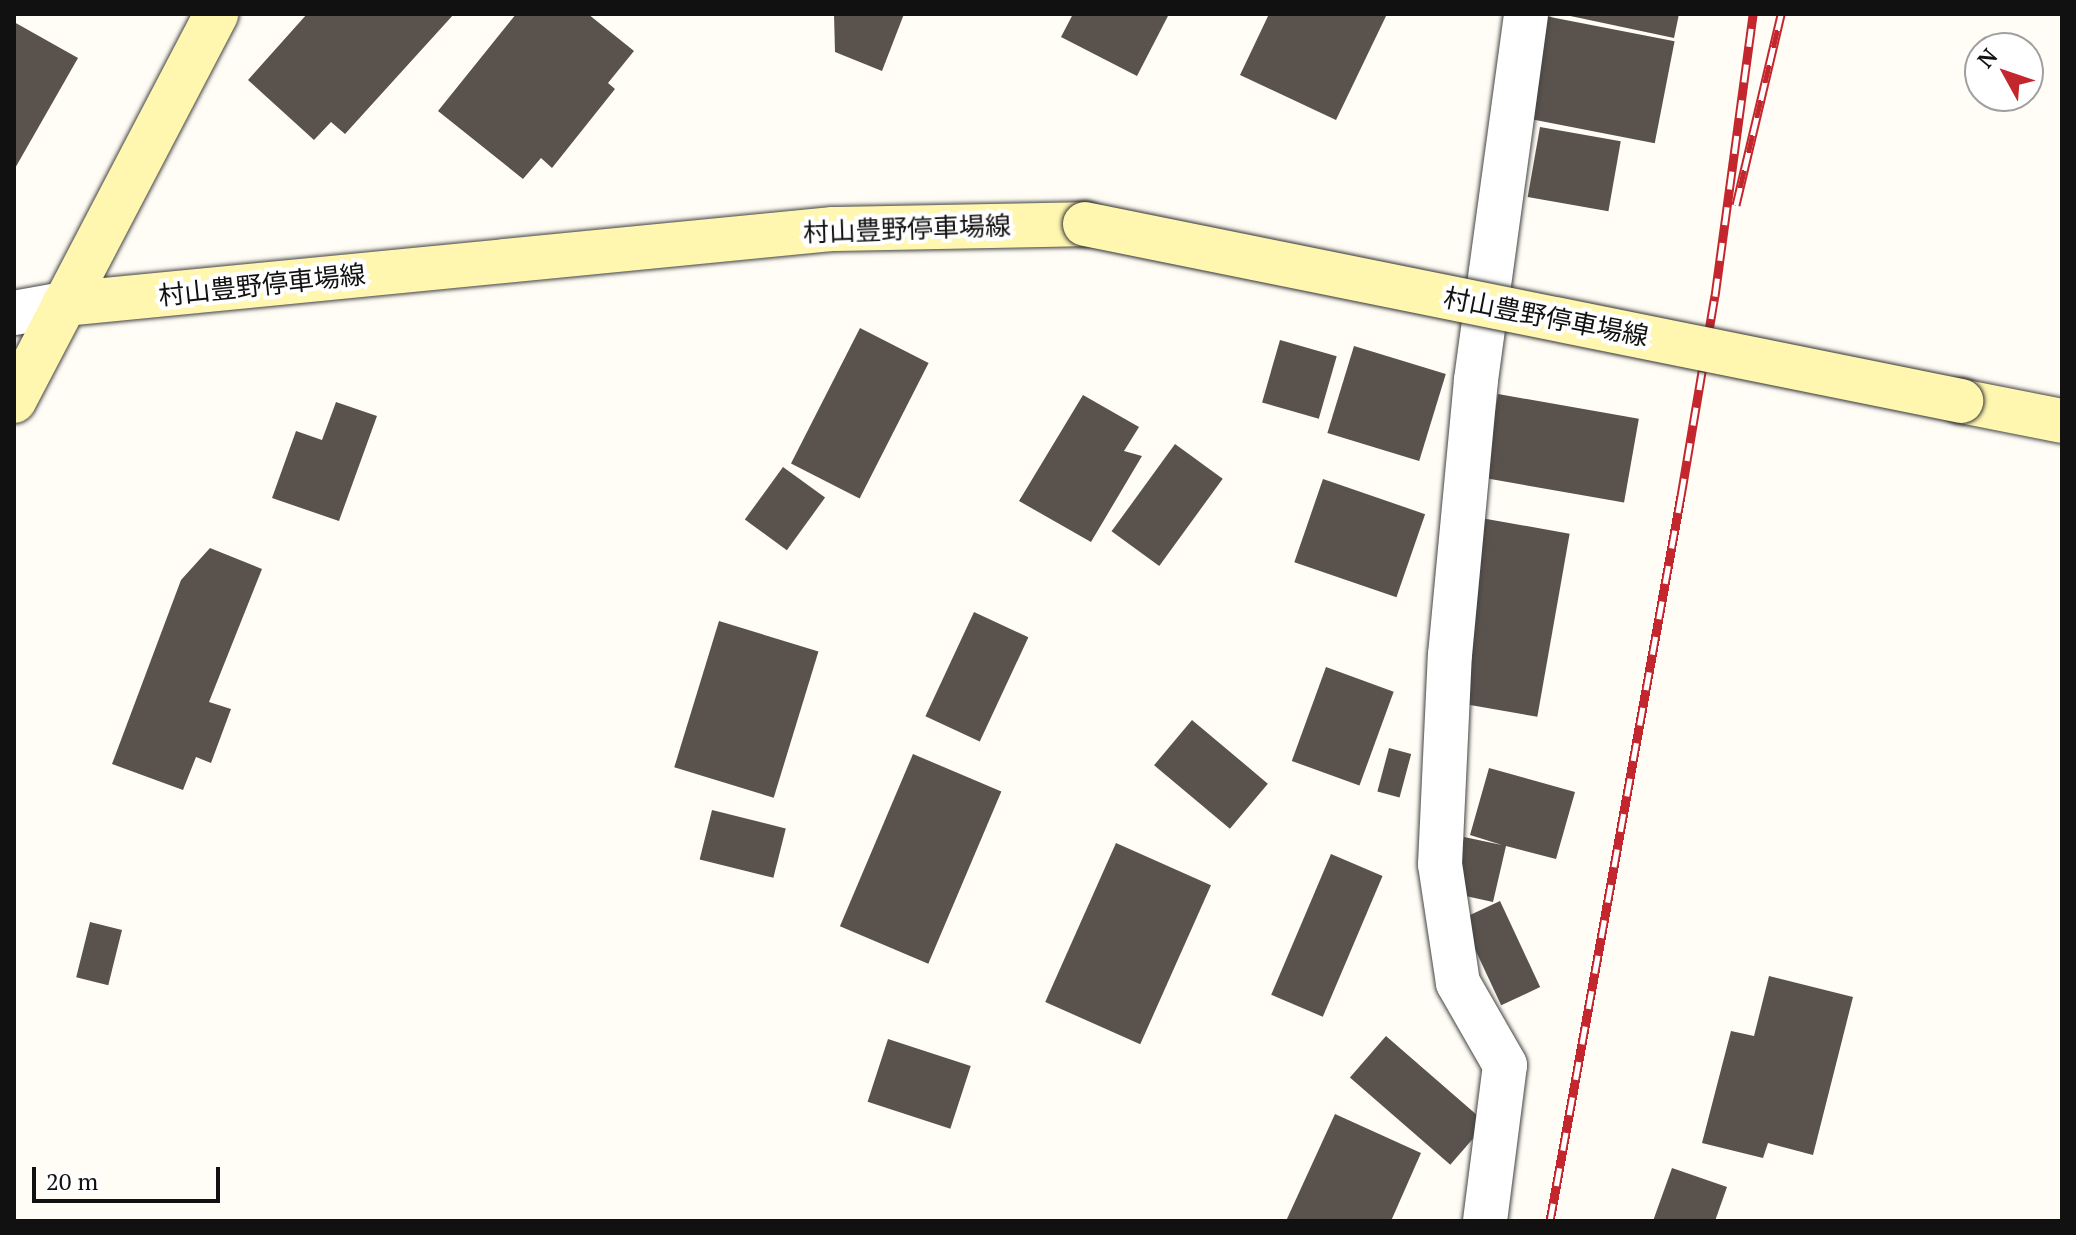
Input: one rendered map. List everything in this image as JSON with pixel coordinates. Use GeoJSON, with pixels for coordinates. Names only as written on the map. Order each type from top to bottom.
{"type":"FeatureCollection","features":[{"type":"Feature","properties":{"kind":"main road"},"geometry":{"type":"LineString","coordinates":[[14,401],[216,14]]}},
{"type":"Feature","properties":{"kind":"main road","name":"村山豊野停車場線"},"geometry":{"type":"LineString","coordinates":[[64,304],[833,229],[1085,224],[2062,421]]}},
{"type":"Feature","properties":{"kind":"street"},"geometry":{"type":"LineString","coordinates":[[1485,1221],[1505,1065],[1458,983],[1440,864],[1450,655],[1476,380],[1526,14]]}},
{"type":"Feature","properties":{"kind":"street"},"geometry":{"type":"LineString","coordinates":[[14,313],[64,304]]}},
{"type":"Feature","properties":{"kind":"building"},"geometry":{"type":"Polygon","coordinates":[[[307,14],[454,14],[345,134],[331,122],[314,140],[248,80],[307,14]]]}},
{"type":"Feature","properties":{"kind":"building"},"geometry":{"type":"Polygon","coordinates":[[[516,14],[588,14],[634,51],[608,83],[615,89],[552,168],[541,158],[523,179],[438,111],[516,14]]]}},
{"type":"Feature","properties":{"kind":"building"},"geometry":{"type":"Polygon","coordinates":[[[834,14],[904,14],[882,71],[835,52],[834,14]]]}},
{"type":"Feature","properties":{"kind":"building"},"geometry":{"type":"Polygon","coordinates":[[[1073,14],[1169,14],[1137,76],[1061,37],[1073,14]]]}},
{"type":"Feature","properties":{"kind":"building"},"geometry":{"type":"Polygon","coordinates":[[[1269,14],[1387,14],[1336,120],[1240,75],[1269,14]]]}},
{"type":"Feature","properties":{"kind":"building"},"geometry":{"type":"Polygon","coordinates":[[[1561,14],[1679,14],[1674,38],[1561,14]]]}},
{"type":"Feature","properties":{"kind":"building"},"geometry":{"type":"Polygon","coordinates":[[[1545,16],[1675,41],[1655,143],[1525,118],[1545,16]]]}},
{"type":"Feature","properties":{"kind":"building"},"geometry":{"type":"Polygon","coordinates":[[[14,22],[78,58],[14,170],[14,22]]]}},
{"type":"Feature","properties":{"kind":"building"},"geometry":{"type":"Polygon","coordinates":[[[1540,127],[1621,141],[1608,211],[1528,197],[1540,127]]]}},
{"type":"Feature","properties":{"kind":"building"},"geometry":{"type":"Polygon","coordinates":[[[860,328],[929,363],[860,498],[791,463],[860,328]]]}},
{"type":"Feature","properties":{"kind":"building"},"geometry":{"type":"Polygon","coordinates":[[[1280,340],[1337,356],[1319,419],[1262,402],[1280,340]]]}},
{"type":"Feature","properties":{"kind":"building"},"geometry":{"type":"Polygon","coordinates":[[[1354,346],[1446,374],[1419,461],[1327,433],[1354,346]]]}},
{"type":"Feature","properties":{"kind":"building"},"geometry":{"type":"Polygon","coordinates":[[[1498,394],[1639,419],[1624,503],[1483,478],[1498,394]]]}},
{"type":"Feature","properties":{"kind":"building"},"geometry":{"type":"Polygon","coordinates":[[[1083,395],[1139,427],[1124,451],[1142,456],[1091,542],[1019,501],[1083,395]]]}},
{"type":"Feature","properties":{"kind":"building"},"geometry":{"type":"Polygon","coordinates":[[[336,402],[377,416],[339,521],[272,498],[296,431],[322,440],[336,402]]]}},
{"type":"Feature","properties":{"kind":"building"},"geometry":{"type":"Polygon","coordinates":[[[1175,444],[1223,479],[1159,566],[1112,531],[1175,444]]]}},
{"type":"Feature","properties":{"kind":"building"},"geometry":{"type":"Polygon","coordinates":[[[783,467],[825,498],[787,550],[745,520],[783,467]]]}},
{"type":"Feature","properties":{"kind":"building"},"geometry":{"type":"Polygon","coordinates":[[[1323,479],[1425,514],[1396,597],[1294,562],[1323,479]]]}},
{"type":"Feature","properties":{"kind":"building"},"geometry":{"type":"Polygon","coordinates":[[[1481,518],[1570,534],[1537,717],[1449,701],[1481,518]]]}},
{"type":"Feature","properties":{"kind":"building"},"geometry":{"type":"Polygon","coordinates":[[[210,548],[262,569],[209,702],[231,709],[211,763],[196,757],[183,790],[112,764],[181,580],[210,548]]]}},
{"type":"Feature","properties":{"kind":"building"},"geometry":{"type":"Polygon","coordinates":[[[974,612],[1028,637],[980,742],[925,716],[974,612]]]}},
{"type":"Feature","properties":{"kind":"building"},"geometry":{"type":"Polygon","coordinates":[[[719,621],[818,651],[774,798],[674,767],[719,621]]]}},
{"type":"Feature","properties":{"kind":"building"},"geometry":{"type":"Polygon","coordinates":[[[1326,667],[1394,692],[1359,786],[1292,761],[1326,667]]]}},
{"type":"Feature","properties":{"kind":"building"},"geometry":{"type":"Polygon","coordinates":[[[1192,720],[1268,784],[1230,829],[1154,765],[1192,720]]]}},
{"type":"Feature","properties":{"kind":"building"},"geometry":{"type":"Polygon","coordinates":[[[1389,748],[1411,754],[1400,797],[1377,791],[1389,748]]]}},
{"type":"Feature","properties":{"kind":"building"},"geometry":{"type":"Polygon","coordinates":[[[913,754],[1001,792],[928,964],[840,926],[913,754]]]}},
{"type":"Feature","properties":{"kind":"building"},"geometry":{"type":"Polygon","coordinates":[[[1489,768],[1575,792],[1556,859],[1506,846],[1493,902],[1452,893],[1464,837],[1502,845],[1470,835],[1489,768]]]}},
{"type":"Feature","properties":{"kind":"building"},"geometry":{"type":"Polygon","coordinates":[[[712,810],[786,828],[773,878],[700,859],[712,810]]]}},
{"type":"Feature","properties":{"kind":"building"},"geometry":{"type":"Polygon","coordinates":[[[1116,843],[1211,885],[1140,1044],[1045,1002],[1116,843]]]}},
{"type":"Feature","properties":{"kind":"building"},"geometry":{"type":"Polygon","coordinates":[[[1331,854],[1383,876],[1323,1017],[1271,995],[1331,854]]]}},
{"type":"Feature","properties":{"kind":"building"},"geometry":{"type":"Polygon","coordinates":[[[1500,901],[1540,987],[1501,1005],[1461,919],[1500,901]]]}},
{"type":"Feature","properties":{"kind":"building"},"geometry":{"type":"Polygon","coordinates":[[[90,922],[122,930],[108,985],[76,977],[90,922]]]}},
{"type":"Feature","properties":{"kind":"building"},"geometry":{"type":"Polygon","coordinates":[[[1769,976],[1853,997],[1813,1155],[1768,1143],[1763,1158],[1702,1143],[1731,1031],[1754,1036],[1769,976]]]}},
{"type":"Feature","properties":{"kind":"building"},"geometry":{"type":"Polygon","coordinates":[[[1386,1036],[1486,1123],[1450,1165],[1350,1078],[1386,1036]]]}},
{"type":"Feature","properties":{"kind":"building"},"geometry":{"type":"Polygon","coordinates":[[[888,1039],[971,1066],[950,1129],[868,1102],[888,1039]]]}},
{"type":"Feature","properties":{"kind":"building"},"geometry":{"type":"Polygon","coordinates":[[[1335,1114],[1421,1153],[1391,1221],[1286,1221],[1335,1114]]]}},
{"type":"Feature","properties":{"kind":"building"},"geometry":{"type":"Polygon","coordinates":[[[1672,1168],[1727,1187],[1715,1221],[1653,1221],[1672,1168]]]}},
{"type":"Feature","properties":{"kind":"railway"},"geometry":{"type":"LineString","coordinates":[[1550,1221],[1715,296],[1753,14]]}},
{"type":"Feature","properties":{"kind":"railway"},"geometry":{"type":"LineString","coordinates":[[1736,205],[1781,14]]}}]}
